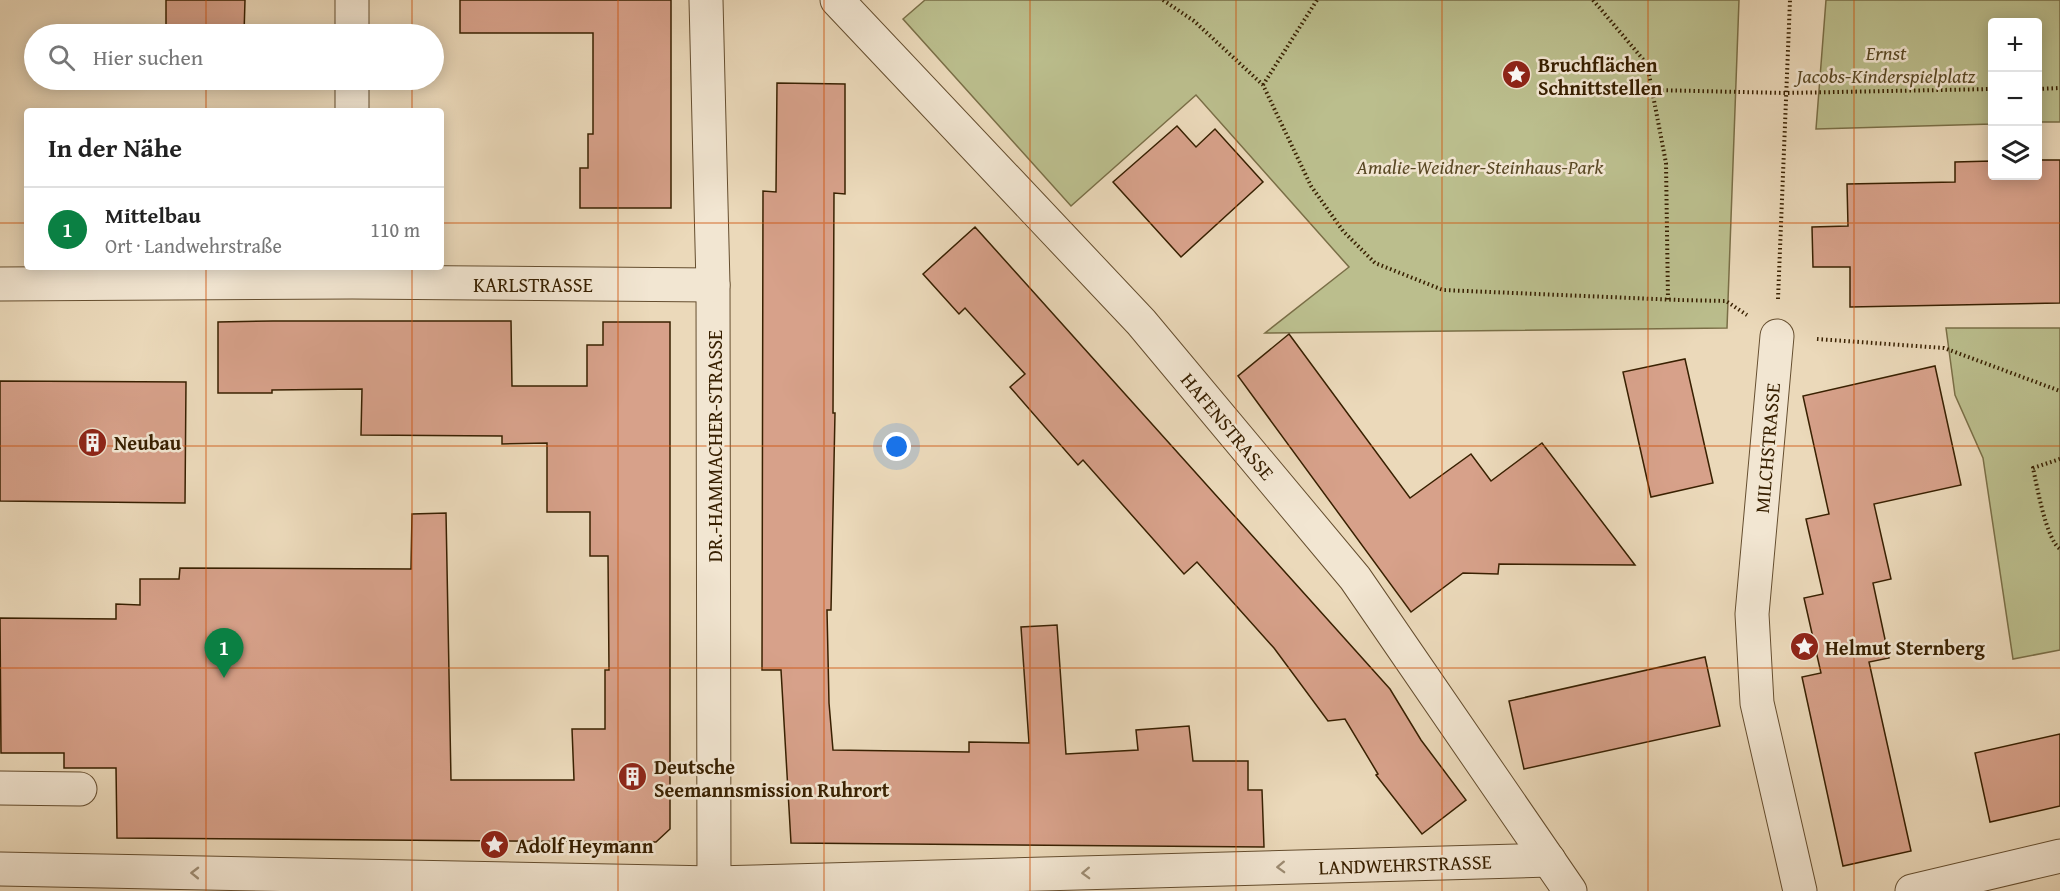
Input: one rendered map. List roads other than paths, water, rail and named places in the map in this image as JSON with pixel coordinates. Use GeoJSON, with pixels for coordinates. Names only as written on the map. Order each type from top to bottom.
{"type":"FeatureCollection","features":[{"type":"Feature","properties":{"kind":"street"},"geometry":{"type":"LineString","coordinates":[[352,0],[352,24]]}},
{"type":"Feature","properties":{"kind":"street","name":"DR.-HAMMACHER-STRASSE"},"geometry":{"type":"LineString","coordinates":[[706,0],[713,285],[715,887]]}},
{"type":"Feature","properties":{"kind":"street","name":"HAFENSTRASSE"},"geometry":{"type":"LineString","coordinates":[[837,0],[1141,322],[1355,578],[1570,891]]}},
{"type":"Feature","properties":{"kind":"street"},"geometry":{"type":"LineString","coordinates":[[352,90],[352,108]]}},
{"type":"Feature","properties":{"kind":"street","name":"KARLSTRASSE"},"geometry":{"type":"LineString","coordinates":[[0,284],[352,275],[713,285]]}},
{"type":"Feature","properties":{"kind":"street","name":"MILCHSTRASSE"},"geometry":{"type":"LineString","coordinates":[[1777,336],[1752,614],[1757,703],[1800,891]]}},
{"type":"Feature","properties":{"kind":"street"},"geometry":{"type":"LineString","coordinates":[[0,788],[80,789]]}},
{"type":"Feature","properties":{"kind":"street"},"geometry":{"type":"LineString","coordinates":[[1912,891],[2060,856]]}},
{"type":"Feature","properties":{"kind":"street","name":"LANDWEHRSTRASSE"},"geometry":{"type":"LineString","coordinates":[[0,869],[715,887],[1549,860]]}},
{"type":"Feature","properties":{"kind":"place","name":"Bruchflächen Schnittstellen"},"geometry":{"type":"Point","coordinates":[1517,75]}},
{"type":"Feature","properties":{"kind":"place","name":"Neubau"},"geometry":{"type":"Point","coordinates":[93,442]}},
{"type":"Feature","properties":{"kind":"place","name":"Helmut Sternberg"},"geometry":{"type":"Point","coordinates":[1804,647]}},
{"type":"Feature","properties":{"kind":"place","name":"Mittelbau"},"geometry":{"type":"Point","coordinates":[224,678]}},
{"type":"Feature","properties":{"kind":"place","name":"Deutsche Seemannsmission Ruhrort"},"geometry":{"type":"Point","coordinates":[633,777]}},
{"type":"Feature","properties":{"kind":"place","name":"Adolf Heymann"},"geometry":{"type":"Point","coordinates":[495,845]}},
{"type":"Feature","properties":{"kind":"park label","name":"Ernst Jacobs-Kinderspielplatz"},"geometry":{"type":"Point","coordinates":[1886,64]}},
{"type":"Feature","properties":{"kind":"park label","name":"Amalie-Weidner-Steinhaus-Park"},"geometry":{"type":"Point","coordinates":[1480,166]}}]}
